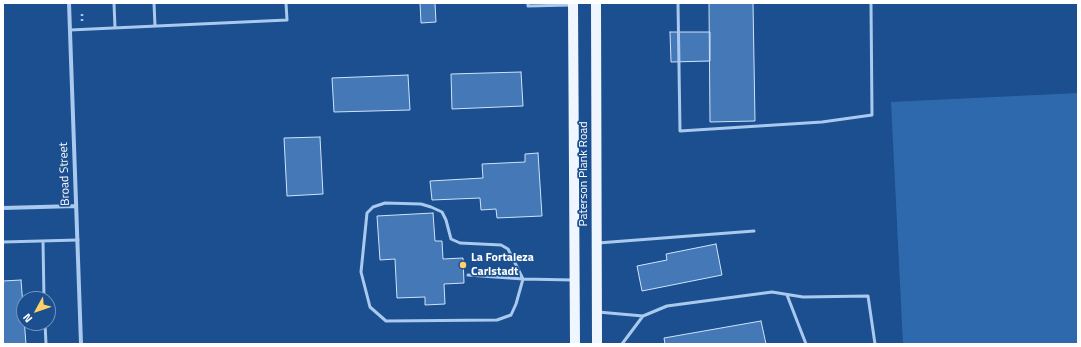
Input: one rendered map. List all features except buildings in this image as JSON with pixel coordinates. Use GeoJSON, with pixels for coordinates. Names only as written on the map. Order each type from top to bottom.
{"type":"FeatureCollection","features":[{"type":"Feature","properties":{"kind":"main road","name":"Paterson Plank Road"},"geometry":{"type":"LineString","coordinates":[[596,3],[598,344]]}},
{"type":"Feature","properties":{"kind":"main road","name":"Paterson Plank Road"},"geometry":{"type":"LineString","coordinates":[[573,4],[575,344]]}},
{"type":"Feature","properties":{"kind":"street","name":"Broad Street"},"geometry":{"type":"LineString","coordinates":[[69,3],[81,344]]}},
{"type":"Feature","properties":{"kind":"street"},"geometry":{"type":"LineString","coordinates":[[3,208],[76,206]]}},
{"type":"Feature","properties":{"kind":"lane"},"geometry":{"type":"LineString","coordinates":[[114,3],[115,28]]}},
{"type":"Feature","properties":{"kind":"lane"},"geometry":{"type":"LineString","coordinates":[[154,3],[155,26]]}},
{"type":"Feature","properties":{"kind":"lane"},"geometry":{"type":"LineString","coordinates":[[70,30],[287,20],[286,3]]}},
{"type":"Feature","properties":{"kind":"lane"},"geometry":{"type":"LineString","coordinates":[[528,3],[528,6],[573,4]]}},
{"type":"Feature","properties":{"kind":"lane"},"geometry":{"type":"LineString","coordinates":[[678,3],[680,131],[822,122],[872,115],[871,3]]}},
{"type":"Feature","properties":{"kind":"lane"},"geometry":{"type":"LineString","coordinates":[[385,203],[421,204],[431,207],[442,212],[446,220],[451,239],[460,243],[501,245],[508,249],[523,279],[516,304],[511,315],[497,320],[386,321],[370,307],[361,272],[367,213],[373,207],[385,203]]}},
{"type":"Feature","properties":{"kind":"lane"},"geometry":{"type":"LineString","coordinates":[[598,243],[754,231]]}},
{"type":"Feature","properties":{"kind":"lane"},"geometry":{"type":"LineString","coordinates":[[3,242],[78,240]]}},
{"type":"Feature","properties":{"kind":"lane"},"geometry":{"type":"LineString","coordinates":[[43,241],[44,291]]}},
{"type":"Feature","properties":{"kind":"lane"},"geometry":{"type":"LineString","coordinates":[[468,275],[523,279],[575,280]]}},
{"type":"Feature","properties":{"kind":"lane"},"geometry":{"type":"LineString","coordinates":[[598,312],[643,316],[667,306],[772,292],[803,297],[868,296],[875,344]]}},
{"type":"Feature","properties":{"kind":"lane"},"geometry":{"type":"LineString","coordinates":[[787,295],[806,344]]}},
{"type":"Feature","properties":{"kind":"lane"},"geometry":{"type":"LineString","coordinates":[[622,344],[643,316]]}},
{"type":"Feature","properties":{"kind":"lane"},"geometry":{"type":"LineString","coordinates":[[45,331],[46,344]]}},
{"type":"Feature","properties":{"kind":"shaded area"},"geometry":{"type":"Polygon","coordinates":[[[1078,93],[1078,344],[903,344],[891,102],[1078,93]]]}},
{"type":"Feature","properties":{"kind":"place","name":"La Fortaleza Carlstadt"},"geometry":{"type":"Point","coordinates":[463,265]}}]}
